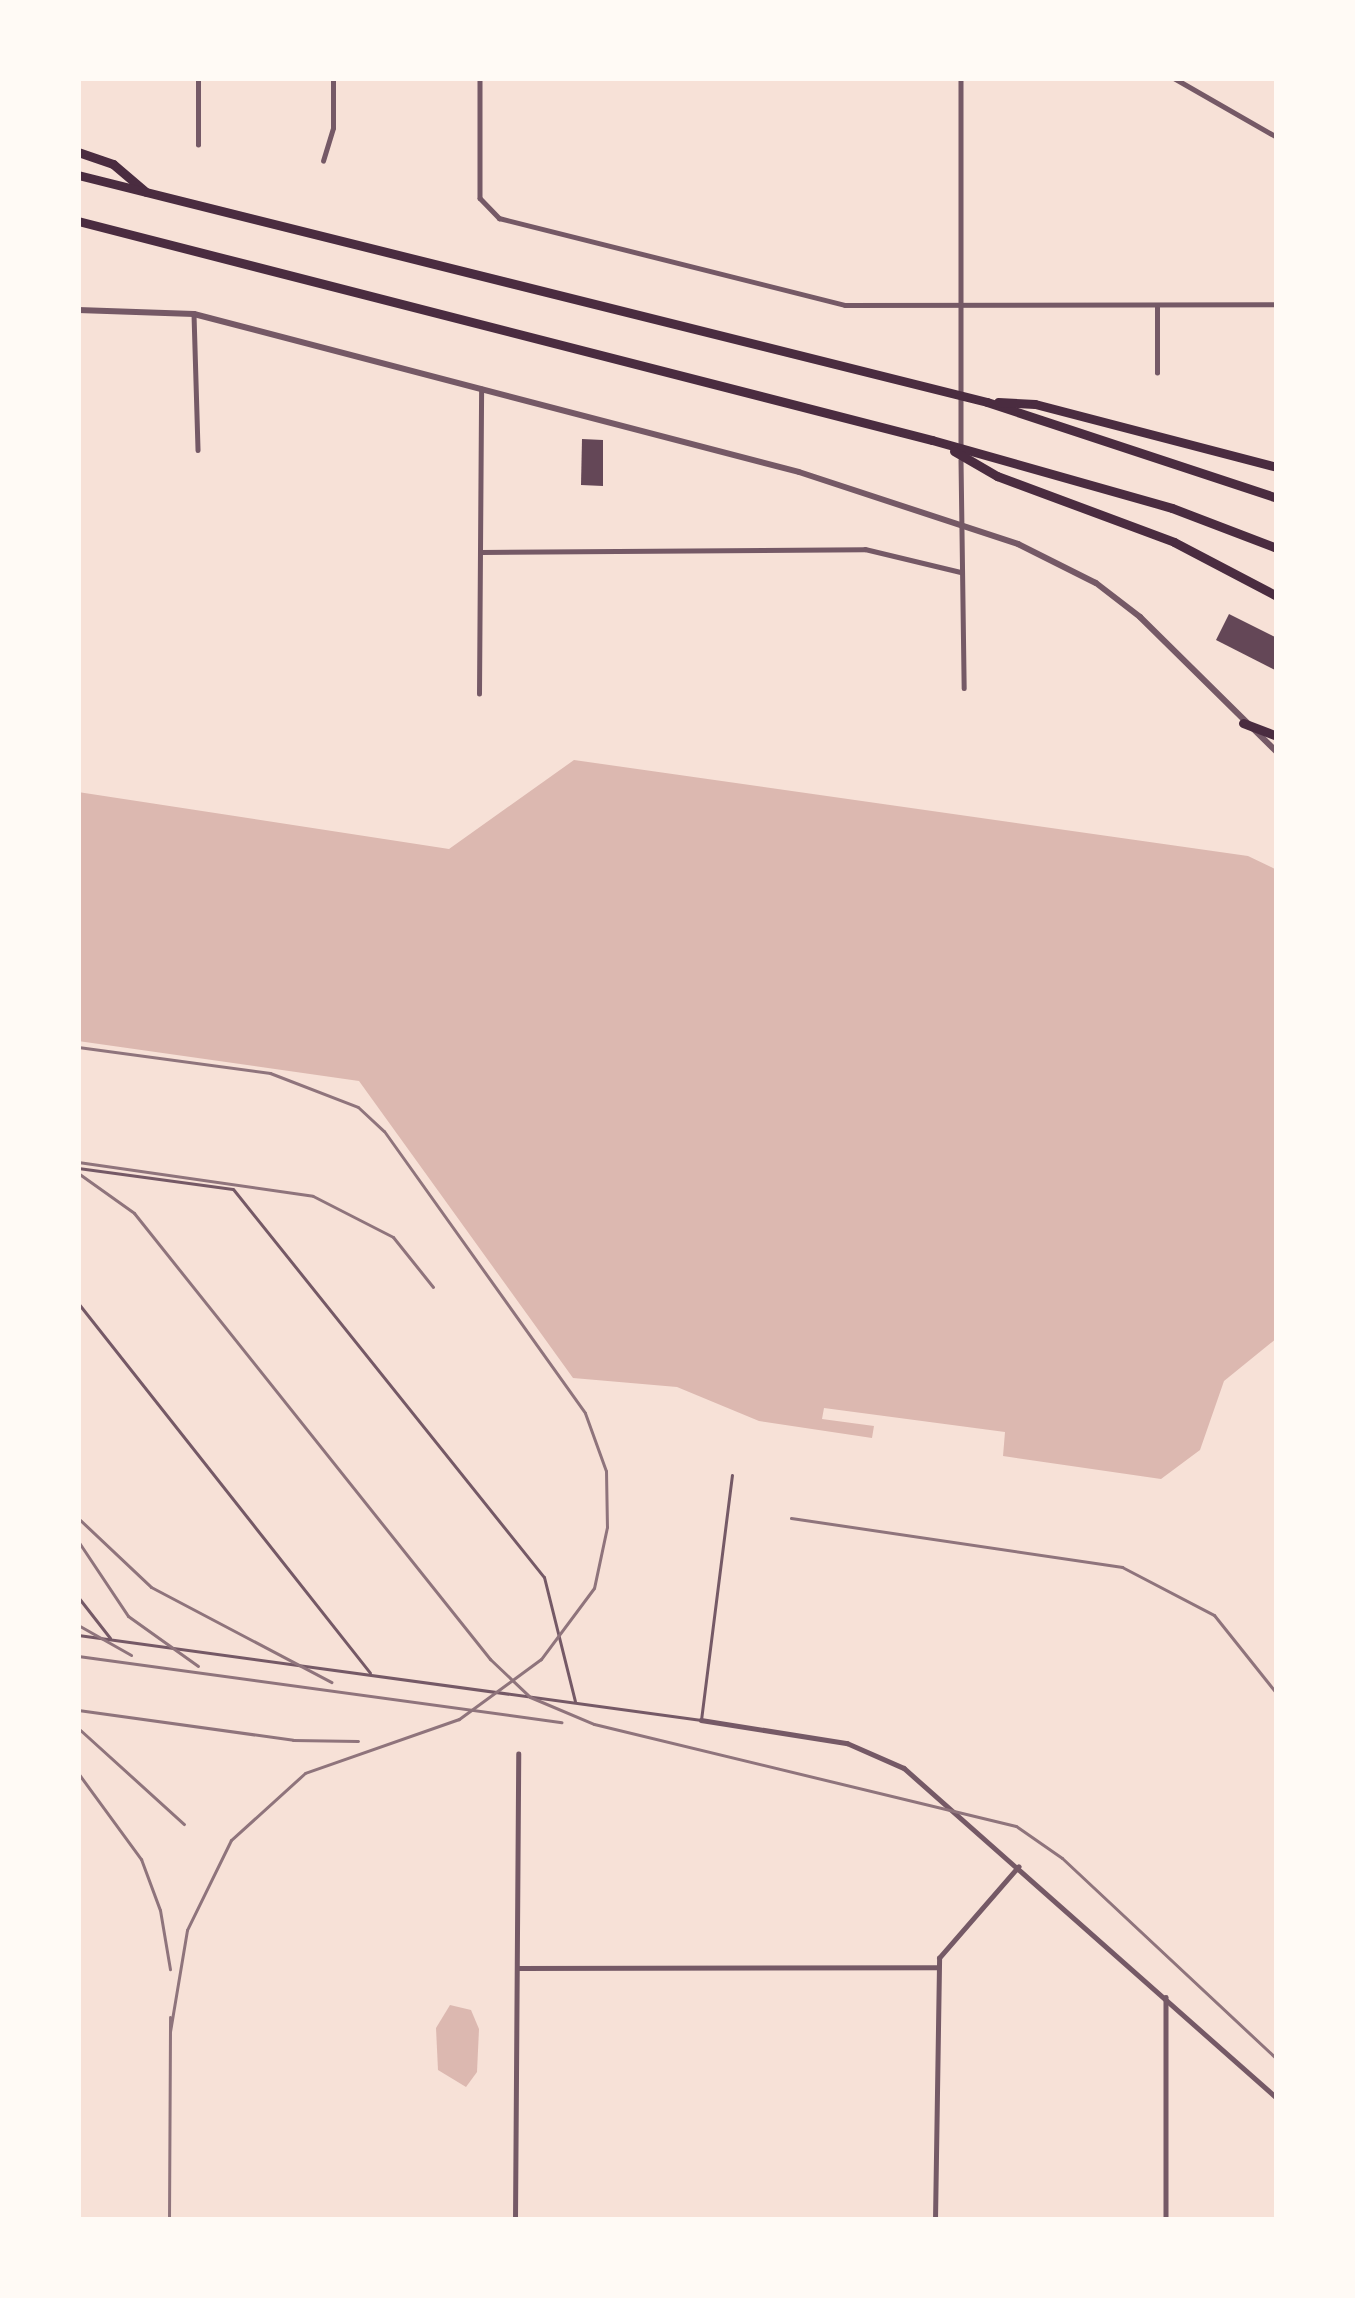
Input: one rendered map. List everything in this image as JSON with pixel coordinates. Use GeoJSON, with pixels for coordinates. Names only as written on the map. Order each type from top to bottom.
{"type":"FeatureCollection","features":[{"type":"Feature","properties":{"kind":"highway"},"geometry":{"type":"LineString","coordinates":[[78,152],[113,164],[151,195]]}},
{"type":"Feature","properties":{"kind":"highway"},"geometry":{"type":"LineString","coordinates":[[78,175],[987,402],[1277,498]]}},
{"type":"Feature","properties":{"kind":"highway"},"geometry":{"type":"LineString","coordinates":[[78,221],[935,442],[1277,548]]}},
{"type":"Feature","properties":{"kind":"highway"},"geometry":{"type":"LineString","coordinates":[[987,402],[1035,404],[1277,466]]}},
{"type":"Feature","properties":{"kind":"highway"},"geometry":{"type":"LineString","coordinates":[[935,442],[989,472],[1160,536],[1277,596]]}},
{"type":"Feature","properties":{"kind":"highway"},"geometry":{"type":"LineString","coordinates":[[1243,723],[1277,736]]}},
{"type":"Feature","properties":{"kind":"street"},"geometry":{"type":"LineString","coordinates":[[197,145],[198,78]]}},
{"type":"Feature","properties":{"kind":"street"},"geometry":{"type":"LineString","coordinates":[[323,161],[334,128],[333,78]]}},
{"type":"Feature","properties":{"kind":"street"},"geometry":{"type":"LineString","coordinates":[[480,78],[480,198],[492,216],[830,302],[1277,304]]}},
{"type":"Feature","properties":{"kind":"street"},"geometry":{"type":"LineString","coordinates":[[961,78],[964,688]]}},
{"type":"Feature","properties":{"kind":"street"},"geometry":{"type":"LineString","coordinates":[[1174,78],[1277,137]]}},
{"type":"Feature","properties":{"kind":"street"},"geometry":{"type":"LineString","coordinates":[[1157,304],[1157,373]]}},
{"type":"Feature","properties":{"kind":"street"},"geometry":{"type":"LineString","coordinates":[[78,310],[194,314],[799,472],[962,526],[1096,583],[1277,752]]}},
{"type":"Feature","properties":{"kind":"street"},"geometry":{"type":"LineString","coordinates":[[194,314],[198,450]]}},
{"type":"Feature","properties":{"kind":"street"},"geometry":{"type":"LineString","coordinates":[[479,694],[481,389]]}},
{"type":"Feature","properties":{"kind":"street"},"geometry":{"type":"LineString","coordinates":[[481,552],[865,550],[961,572]]}},
{"type":"Feature","properties":{"kind":"street"},"geometry":{"type":"LineString","coordinates":[[701,1720],[865,1748],[926,1784],[1277,2098]]}},
{"type":"Feature","properties":{"kind":"street"},"geometry":{"type":"LineString","coordinates":[[515,2220],[518,1754]]}},
{"type":"Feature","properties":{"kind":"street"},"geometry":{"type":"LineString","coordinates":[[935,2220],[938,1967],[1018,1867]]}},
{"type":"Feature","properties":{"kind":"street"},"geometry":{"type":"LineString","coordinates":[[518,1968],[938,1967]]}},
{"type":"Feature","properties":{"kind":"street"},"geometry":{"type":"LineString","coordinates":[[1166,1997],[1166,2220]]}},
{"type":"Feature","properties":{"kind":"lane"},"geometry":{"type":"LineString","coordinates":[[78,1168],[233,1189],[544,1576],[575,1703]]}},
{"type":"Feature","properties":{"kind":"lane"},"geometry":{"type":"LineString","coordinates":[[78,1303],[371,1675]]}},
{"type":"Feature","properties":{"kind":"lane"},"geometry":{"type":"LineString","coordinates":[[78,1635],[701,1720],[732,1475]]}},
{"type":"Feature","properties":{"kind":"lane"},"geometry":{"type":"LineString","coordinates":[[78,1597],[112,1640]]}},
{"type":"Feature","properties":{"kind":"shaded area"},"geometry":{"type":"Polygon","coordinates":[[[574,760],[1248,856],[1277,870],[1277,1338],[1224,1381],[1200,1450],[1161,1479],[1003,1456],[1005,1432],[824,1408],[822,1419],[874,1426],[872,1438],[759,1421],[677,1387],[573,1378],[359,1081],[78,1041],[78,792],[449,849],[574,760]]]}},
{"type":"Feature","properties":{"kind":"shaded area"},"geometry":{"type":"Polygon","coordinates":[[[450,2005],[471,2010],[479,2029],[477,2072],[466,2087],[438,2070],[436,2028],[450,2005]]]}},
{"type":"Feature","properties":{"kind":"building"},"geometry":{"type":"Polygon","coordinates":[[[582,439],[603,440],[603,486],[581,485],[582,439]]]}},
{"type":"Feature","properties":{"kind":"building"},"geometry":{"type":"Polygon","coordinates":[[[1229,614],[1277,638],[1277,671],[1216,640],[1229,614]]]}},
{"type":"Feature","properties":{"kind":"railway"},"geometry":{"type":"LineString","coordinates":[[78,1047],[270,1073],[358,1107],[384,1131],[585,1413],[606,1471],[607,1527],[594,1588],[541,1659],[459,1719],[305,1773],[231,1840],[187,1930],[170,2032]]}},
{"type":"Feature","properties":{"kind":"railway"},"geometry":{"type":"LineString","coordinates":[[78,1162],[313,1196],[393,1237],[433,1287]]}},
{"type":"Feature","properties":{"kind":"railway"},"geometry":{"type":"LineString","coordinates":[[78,1173],[134,1213],[490,1659],[530,1697],[594,1724],[1016,1826],[1062,1858],[1277,2059]]}},
{"type":"Feature","properties":{"kind":"railway"},"geometry":{"type":"LineString","coordinates":[[78,1518],[151,1587],[331,1682]]}},
{"type":"Feature","properties":{"kind":"railway"},"geometry":{"type":"LineString","coordinates":[[791,1518],[1122,1567],[1214,1615],[1277,1694]]}},
{"type":"Feature","properties":{"kind":"railway"},"geometry":{"type":"LineString","coordinates":[[78,1541],[128,1616],[198,1666]]}},
{"type":"Feature","properties":{"kind":"railway"},"geometry":{"type":"LineString","coordinates":[[78,1625],[131,1655]]}},
{"type":"Feature","properties":{"kind":"railway"},"geometry":{"type":"LineString","coordinates":[[78,1656],[562,1722]]}},
{"type":"Feature","properties":{"kind":"railway"},"geometry":{"type":"LineString","coordinates":[[78,1710],[293,1740],[358,1741]]}},
{"type":"Feature","properties":{"kind":"railway"},"geometry":{"type":"LineString","coordinates":[[78,1728],[184,1824]]}},
{"type":"Feature","properties":{"kind":"railway"},"geometry":{"type":"LineString","coordinates":[[78,1773],[141,1859],[160,1910],[170,1969]]}},
{"type":"Feature","properties":{"kind":"railway"},"geometry":{"type":"LineString","coordinates":[[169,2220],[170,2017]]}}]}
